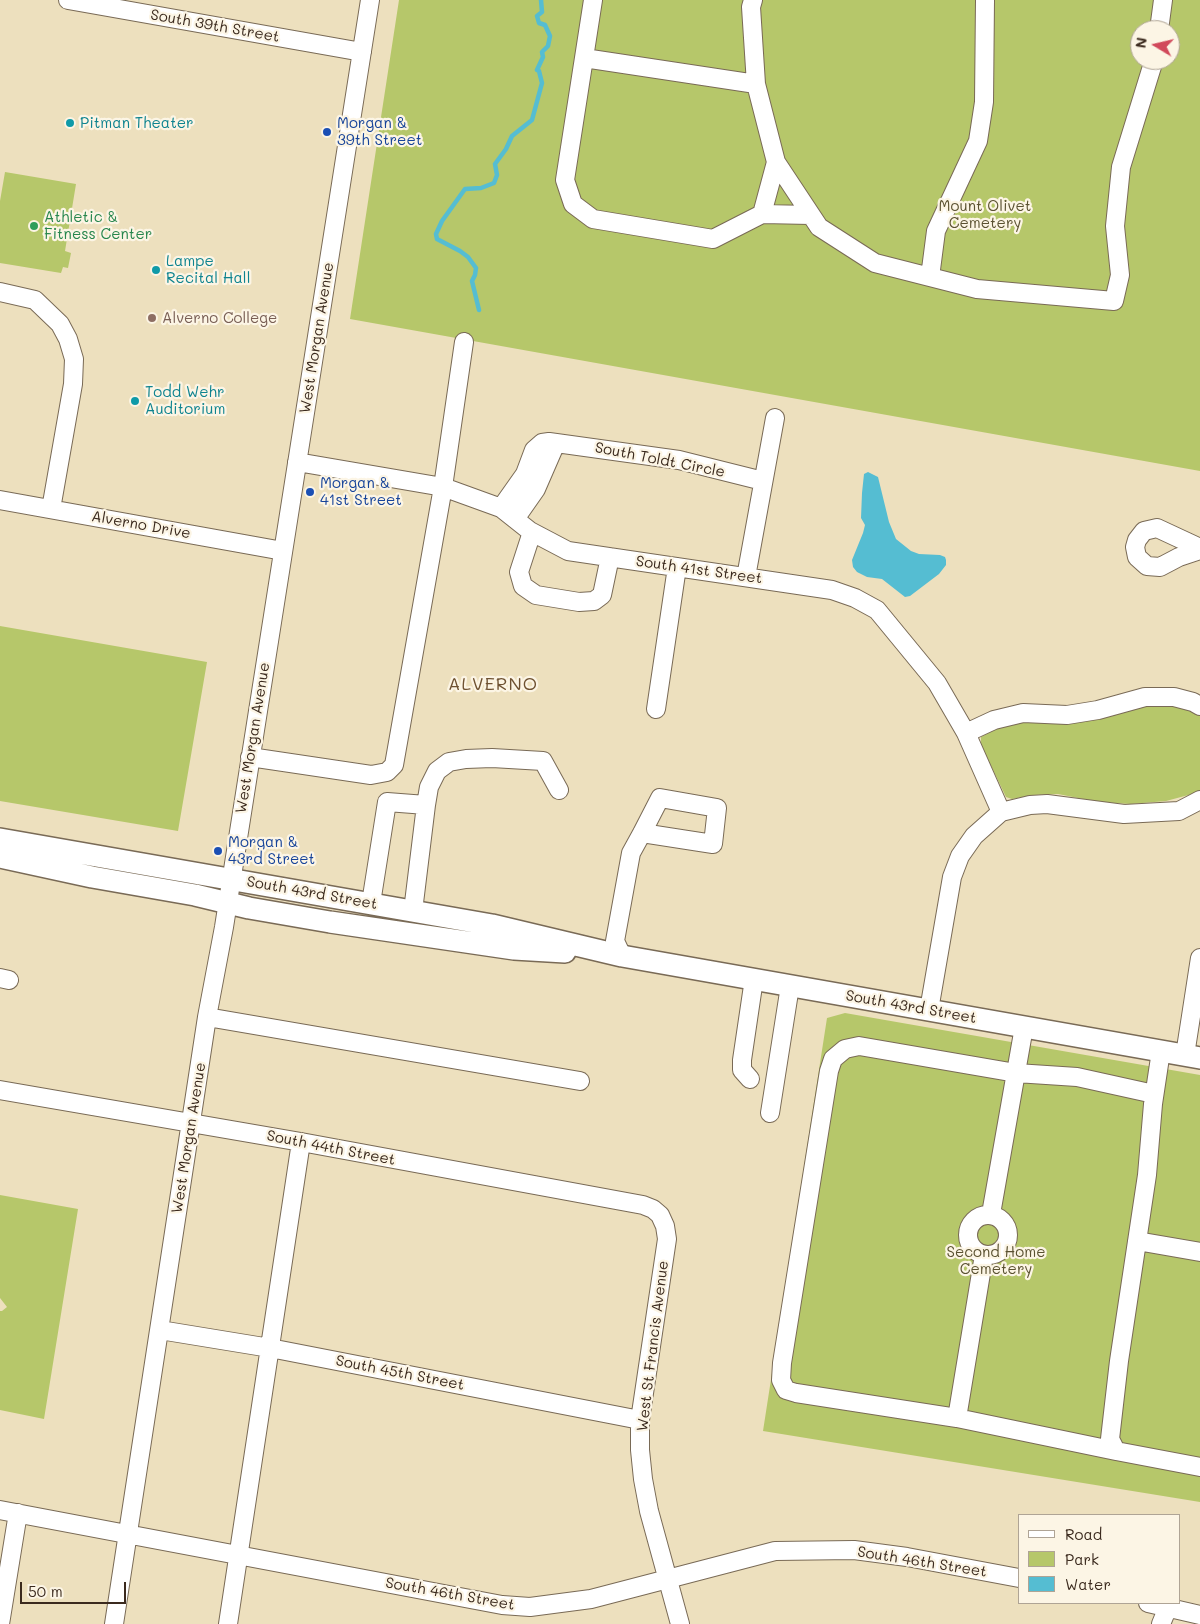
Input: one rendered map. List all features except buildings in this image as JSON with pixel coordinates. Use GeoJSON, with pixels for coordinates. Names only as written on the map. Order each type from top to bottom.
{"type":"FeatureCollection","features":[{"type":"Feature","properties":{"kind":"main road","name":"South 43rd Street"},"geometry":{"type":"LineString","coordinates":[[0,839],[516,930],[622,956],[1192,1056]]}},
{"type":"Feature","properties":{"kind":"main road","name":"South 43rd Street"},"geometry":{"type":"LineString","coordinates":[[0,856],[73,874],[330,922],[514,949],[622,956]]}},
{"type":"Feature","properties":{"kind":"main road"},"geometry":{"type":"LineString","coordinates":[[330,922],[334,897]]}},
{"type":"Feature","properties":{"kind":"street","name":"South 39th Street"},"geometry":{"type":"LineString","coordinates":[[68,0],[362,52]]}},
{"type":"Feature","properties":{"kind":"street","name":"West Morgan Avenue"},"geometry":{"type":"LineString","coordinates":[[114,1624],[207,1017],[231,879],[370,0]]}},
{"type":"Feature","properties":{"kind":"street"},"geometry":{"type":"LineString","coordinates":[[593,0],[565,180],[573,204],[593,219],[713,239],[762,214],[811,215]]}},
{"type":"Feature","properties":{"kind":"street"},"geometry":{"type":"LineString","coordinates":[[752,0],[756,84],[776,162],[819,228],[875,263],[977,289],[1114,301],[1120,275],[1115,226],[1122,167],[1151,70]]}},
{"type":"Feature","properties":{"kind":"street"},"geometry":{"type":"LineString","coordinates":[[930,277],[936,231],[978,142],[984,102],[985,0]]}},
{"type":"Feature","properties":{"kind":"street"},"geometry":{"type":"LineString","coordinates":[[1160,20],[1163,0]]}},
{"type":"Feature","properties":{"kind":"street"},"geometry":{"type":"LineString","coordinates":[[584,58],[756,84]]}},
{"type":"Feature","properties":{"kind":"street"},"geometry":{"type":"LineString","coordinates":[[762,214],[776,162]]}},
{"type":"Feature","properties":{"kind":"street"},"geometry":{"type":"LineString","coordinates":[[0,292],[35,300],[60,324],[68,339],[74,359],[73,384],[51,509]]}},
{"type":"Feature","properties":{"kind":"street"},"geometry":{"type":"LineString","coordinates":[[250,757],[372,774],[387,772],[394,765],[443,487],[464,342]]}},
{"type":"Feature","properties":{"kind":"street"},"geometry":{"type":"LineString","coordinates":[[746,577],[775,418]]}},
{"type":"Feature","properties":{"kind":"street","name":"South Toldt Circle"},"geometry":{"type":"LineString","coordinates":[[501,508],[525,474],[534,450],[542,443],[549,442],[576,444],[679,460],[763,481]]}},
{"type":"Feature","properties":{"kind":"street"},"geometry":{"type":"LineString","coordinates":[[515,519],[536,489],[556,444]]}},
{"type":"Feature","properties":{"kind":"street","name":"South 41st Street"},"geometry":{"type":"LineString","coordinates":[[297,462],[443,487],[501,508],[532,532],[568,551],[832,590],[855,598],[877,610],[937,683],[966,733],[1001,812]]}},
{"type":"Feature","properties":{"kind":"street","name":"Alverno Drive"},"geometry":{"type":"LineString","coordinates":[[0,500],[283,551]]}},
{"type":"Feature","properties":{"kind":"street"},"geometry":{"type":"LineString","coordinates":[[532,532],[519,572],[523,586],[536,594],[579,602],[594,601],[602,595],[610,557]]}},
{"type":"Feature","properties":{"kind":"street"},"geometry":{"type":"LineString","coordinates":[[656,709],[678,567]]}},
{"type":"Feature","properties":{"kind":"street"},"geometry":{"type":"LineString","coordinates":[[966,733],[994,720],[1024,713],[1067,715],[1098,710],[1146,697],[1174,697],[1200,706]]}},
{"type":"Feature","properties":{"kind":"street"},"geometry":{"type":"LineString","coordinates":[[413,911],[429,787],[437,771],[449,762],[466,759],[492,758],[543,761],[559,790]]}},
{"type":"Feature","properties":{"kind":"street"},"geometry":{"type":"LineString","coordinates":[[929,1010],[952,877],[960,856],[974,836],[1001,812],[1030,805],[1047,804],[1124,814],[1179,811],[1200,800]]}},
{"type":"Feature","properties":{"kind":"street"},"geometry":{"type":"LineString","coordinates":[[371,903],[387,802],[426,805]]}},
{"type":"Feature","properties":{"kind":"street"},"geometry":{"type":"LineString","coordinates":[[622,956],[615,940],[631,853],[642,833]]}},
{"type":"Feature","properties":{"kind":"street"},"geometry":{"type":"LineString","coordinates":[[1192,1056],[1200,958]]}},
{"type":"Feature","properties":{"kind":"street"},"geometry":{"type":"LineString","coordinates":[[750,1079],[742,1070],[742,1060],[754,979]]}},
{"type":"Feature","properties":{"kind":"street"},"geometry":{"type":"LineString","coordinates":[[770,1113],[790,986]]}},
{"type":"Feature","properties":{"kind":"street"},"geometry":{"type":"LineString","coordinates":[[207,1017],[580,1081]]}},
{"type":"Feature","properties":{"kind":"street"},"geometry":{"type":"LineString","coordinates":[[991,1214],[1024,1027]]}},
{"type":"Feature","properties":{"kind":"street"},"geometry":{"type":"LineString","coordinates":[[1154,1094],[1077,1077],[1016,1073],[859,1046],[845,1049],[833,1060],[829,1071],[781,1380],[786,1390],[796,1393],[957,1418],[1200,1467]]}},
{"type":"Feature","properties":{"kind":"street"},"geometry":{"type":"LineString","coordinates":[[1116,1451],[1110,1439],[1119,1360],[1147,1175],[1154,1094],[1161,1051]]}},
{"type":"Feature","properties":{"kind":"street","name":"South 44th Street"},"geometry":{"type":"LineString","coordinates":[[0,1090],[301,1142],[643,1205],[653,1209],[660,1215]]}},
{"type":"Feature","properties":{"kind":"street"},"geometry":{"type":"LineString","coordinates":[[228,1624],[301,1142]]}},
{"type":"Feature","properties":{"kind":"street"},"geometry":{"type":"LineString","coordinates":[[991,1214],[1003,1220],[1007,1226],[1008,1238],[1002,1250],[997,1253],[984,1255],[972,1247],[969,1241],[969,1228],[978,1217],[991,1214]]}},
{"type":"Feature","properties":{"kind":"street","name":"West St Francis Avenue"},"geometry":{"type":"LineString","coordinates":[[660,1215],[665,1226],[667,1239],[640,1420],[640,1450],[649,1511],[680,1624]]}},
{"type":"Feature","properties":{"kind":"street"},"geometry":{"type":"LineString","coordinates":[[1137,1241],[1200,1252]]}},
{"type":"Feature","properties":{"kind":"street"},"geometry":{"type":"LineString","coordinates":[[957,1418],[984,1255]]}},
{"type":"Feature","properties":{"kind":"street","name":"South 45th Street"},"geometry":{"type":"LineString","coordinates":[[160,1330],[270,1348],[640,1420]]}},
{"type":"Feature","properties":{"kind":"street","name":"South 46th Street"},"geometry":{"type":"LineString","coordinates":[[0,1510],[502,1605],[530,1607],[591,1599],[775,1551],[854,1550],[907,1557],[1018,1578]]}},
{"type":"Feature","properties":{"kind":"street"},"geometry":{"type":"LineString","coordinates":[[0,1624],[18,1513]]}},
{"type":"Feature","properties":{"kind":"street"},"geometry":{"type":"LineString","coordinates":[[1153,1604],[1200,1615]]}},
{"type":"Feature","properties":{"kind":"street"},"geometry":{"type":"LineString","coordinates":[[1161,1624],[1168,1607]]}},
{"type":"Feature","properties":{"kind":"green space","name":"Mount Olivet Cemetery"},"geometry":{"type":"Polygon","coordinates":[[[399,0],[1200,0],[1200,471],[350,319],[399,0]]]}},
{"type":"Feature","properties":{"kind":"green space","name":"Athletic & Fitness Center"},"geometry":{"type":"Polygon","coordinates":[[[5,172],[76,184],[65,251],[71,253],[68,268],[63,267],[61,273],[0,263],[0,201],[5,172]]]}},
{"type":"Feature","properties":{"kind":"green space"},"geometry":{"type":"Polygon","coordinates":[[[0,626],[207,662],[178,831],[0,801],[0,626]]]}},
{"type":"Feature","properties":{"kind":"green space"},"geometry":{"type":"Polygon","coordinates":[[[1156,705],[1178,705],[1200,713],[1200,790],[1196,793],[1166,801],[1131,804],[1098,802],[1058,794],[1033,795],[1012,799],[1006,797],[981,745],[981,737],[1000,727],[1020,723],[1065,723],[1093,720],[1127,710],[1156,705]]]}},
{"type":"Feature","properties":{"kind":"green space","name":"Second Home Cemetery"},"geometry":{"type":"Polygon","coordinates":[[[845,1013],[1200,1075],[1200,1502],[763,1431],[827,1018],[845,1013]]]}},
{"type":"Feature","properties":{"kind":"green space"},"geometry":{"type":"Polygon","coordinates":[[[0,1195],[78,1209],[44,1419],[0,1410],[0,1311],[7,1307],[0,1298],[0,1195]]]}},
{"type":"Feature","properties":{"kind":"water"},"geometry":{"type":"Polygon","coordinates":[[[868,472],[878,477],[889,522],[896,539],[911,551],[919,554],[945,557],[946,565],[939,574],[910,596],[905,597],[882,579],[867,577],[857,572],[853,567],[852,560],[865,525],[861,518],[862,493],[864,474],[868,472]]]}},
{"type":"Feature","properties":{"kind":"waterway"},"geometry":{"type":"LineString","coordinates":[[479,310],[472,281],[476,268],[468,257],[437,239],[436,234],[442,221],[465,189],[481,188],[494,183],[497,175],[495,164],[506,149],[512,136],[532,120],[542,83],[539,71],[537,70],[543,57],[542,52],[548,46],[550,36],[545,25],[539,23],[537,16],[542,12],[541,0]]}},
{"type":"Feature","properties":{"kind":"place","name":"Pitman Theater"},"geometry":{"type":"Point","coordinates":[70,123]}},
{"type":"Feature","properties":{"kind":"place","name":"Morgan & 39th Street"},"geometry":{"type":"Point","coordinates":[327,132]}},
{"type":"Feature","properties":{"kind":"place","name":"Athletic & Fitness Center"},"geometry":{"type":"Point","coordinates":[34,226]}},
{"type":"Feature","properties":{"kind":"place","name":"Lampe Recital Hall"},"geometry":{"type":"Point","coordinates":[156,270]}},
{"type":"Feature","properties":{"kind":"place","name":"Alverno College"},"geometry":{"type":"Point","coordinates":[152,318]}},
{"type":"Feature","properties":{"kind":"place","name":"Todd Wehr Auditorium"},"geometry":{"type":"Point","coordinates":[135,401]}},
{"type":"Feature","properties":{"kind":"place","name":"Morgan & 41st Street"},"geometry":{"type":"Point","coordinates":[310,492]}},
{"type":"Feature","properties":{"kind":"place","name":"Morgan & 43rd Street"},"geometry":{"type":"Point","coordinates":[218,851]}},
{"type":"Feature","properties":{"kind":"district","name":"ALVERNO"},"geometry":{"type":"Point","coordinates":[493,684]}}]}
